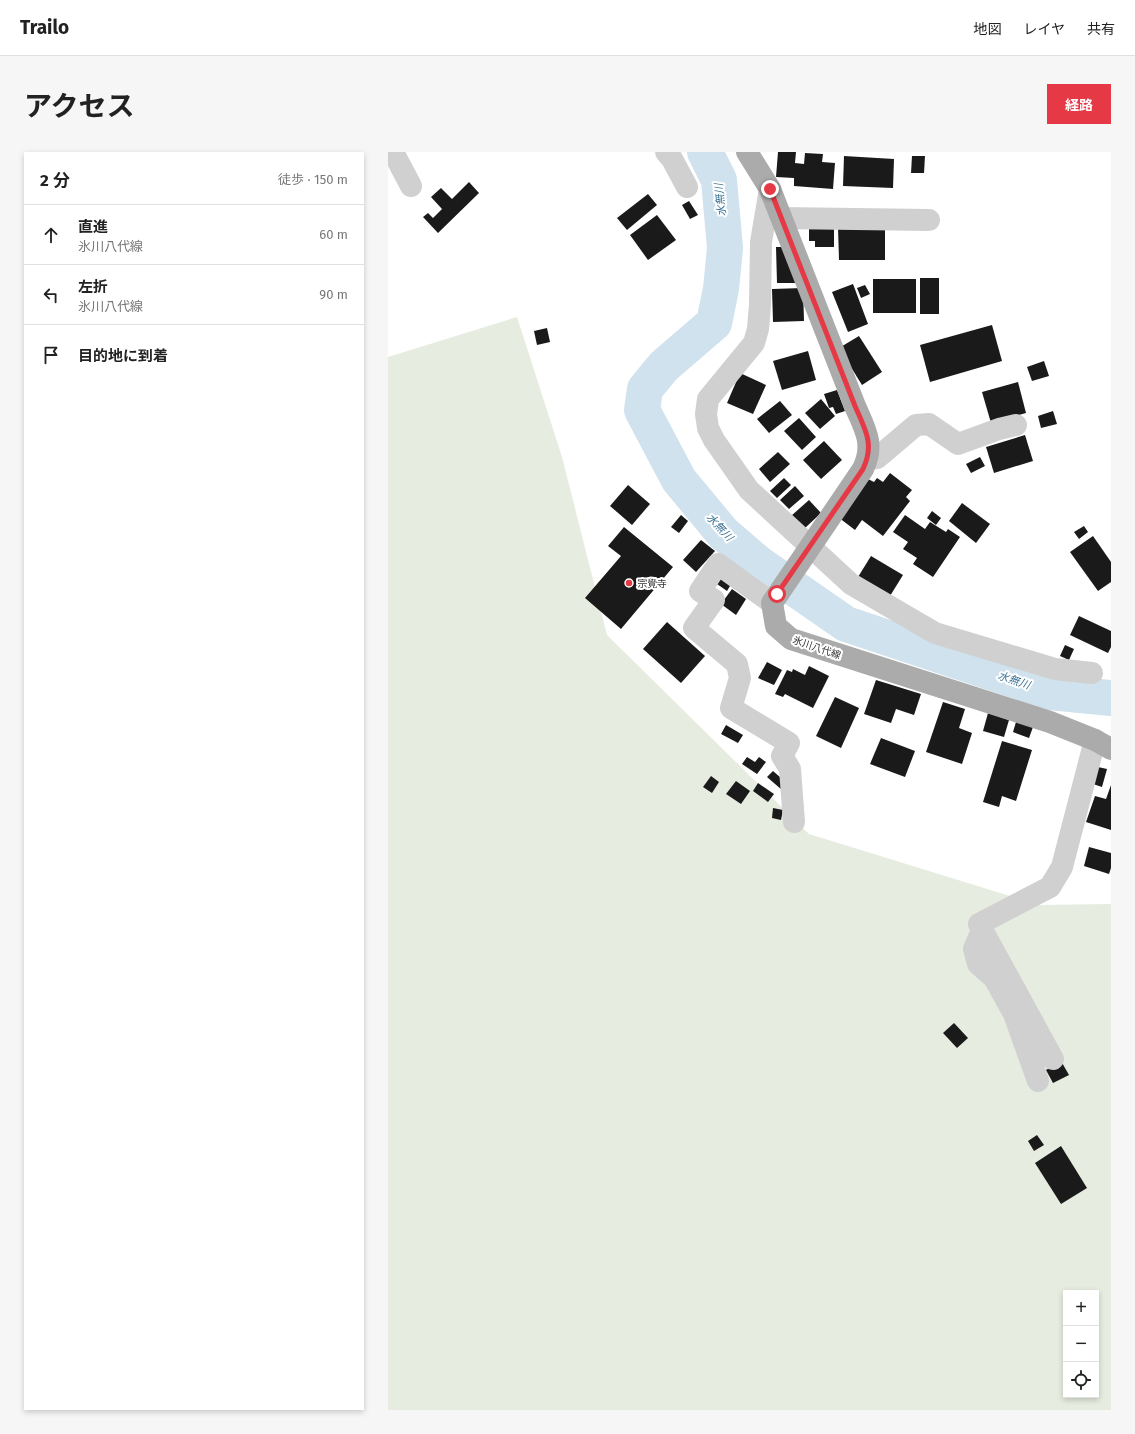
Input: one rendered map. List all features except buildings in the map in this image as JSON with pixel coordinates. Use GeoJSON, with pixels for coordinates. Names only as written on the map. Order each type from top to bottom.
{"type":"FeatureCollection","features":[{"type":"Feature","properties":{"kind":"main road"},"geometry":{"type":"LineString","coordinates":[[747,152],[770,189],[867,434],[869,446],[868,459],[863,469],[774,598]]}},
{"type":"Feature","properties":{"kind":"main road","name":"氷川八代線"},"geometry":{"type":"LineString","coordinates":[[774,598],[776,626],[791,639],[1050,722],[1103,745]]}},
{"type":"Feature","properties":{"kind":"street"},"geometry":{"type":"LineString","coordinates":[[393,152],[411,186]]}},
{"type":"Feature","properties":{"kind":"street"},"geometry":{"type":"LineString","coordinates":[[666,152],[672,159],[687,187]]}},
{"type":"Feature","properties":{"kind":"street"},"geometry":{"type":"LineString","coordinates":[[770,189],[761,242],[758,329],[754,343],[708,399],[706,414],[708,428],[714,440],[749,490],[808,548],[851,584],[935,633],[1055,669],[1092,673]]}},
{"type":"Feature","properties":{"kind":"street"},"geometry":{"type":"LineString","coordinates":[[781,218],[929,220]]}},
{"type":"Feature","properties":{"kind":"street"},"geometry":{"type":"LineString","coordinates":[[868,459],[877,458],[916,425],[929,424],[958,444],[999,429],[1016,425]]}},
{"type":"Feature","properties":{"kind":"street"},"geometry":{"type":"LineString","coordinates":[[774,598],[718,564],[700,590],[714,600],[694,628],[737,664],[740,678],[731,708],[789,743],[782,756],[790,769],[794,822]]}},
{"type":"Feature","properties":{"kind":"street"},"geometry":{"type":"LineString","coordinates":[[1053,1059],[979,924],[1050,887],[1062,867],[1103,745]]}},
{"type":"Feature","properties":{"kind":"street"},"geometry":{"type":"LineString","coordinates":[[982,930],[974,949],[978,964],[994,978],[1014,1014],[1038,1082]]}},
{"type":"Feature","properties":{"kind":"shaded area"},"geometry":{"type":"Polygon","coordinates":[[[517,317],[562,457],[607,635],[809,834],[1039,905],[1111,904],[1111,1410],[388,1410],[388,357],[517,317]]]}},
{"type":"Feature","properties":{"kind":"waterway","name":"水無川"},"geometry":{"type":"LineString","coordinates":[[705,152],[719,180],[725,248],[721,289],[714,323],[664,366],[645,389],[642,410],[679,480],[723,533],[758,563],[846,624],[1050,692],[1111,698]]}},
{"type":"Feature","properties":{"kind":"place","name":"宗覺寺"},"geometry":{"type":"Point","coordinates":[629,583]}},
{"type":"Feature","properties":{"kind":"route"},"geometry":{"type":"LineString","coordinates":[[770,189],[867,434],[869,446],[868,459],[863,469],[777,594]]}}]}
